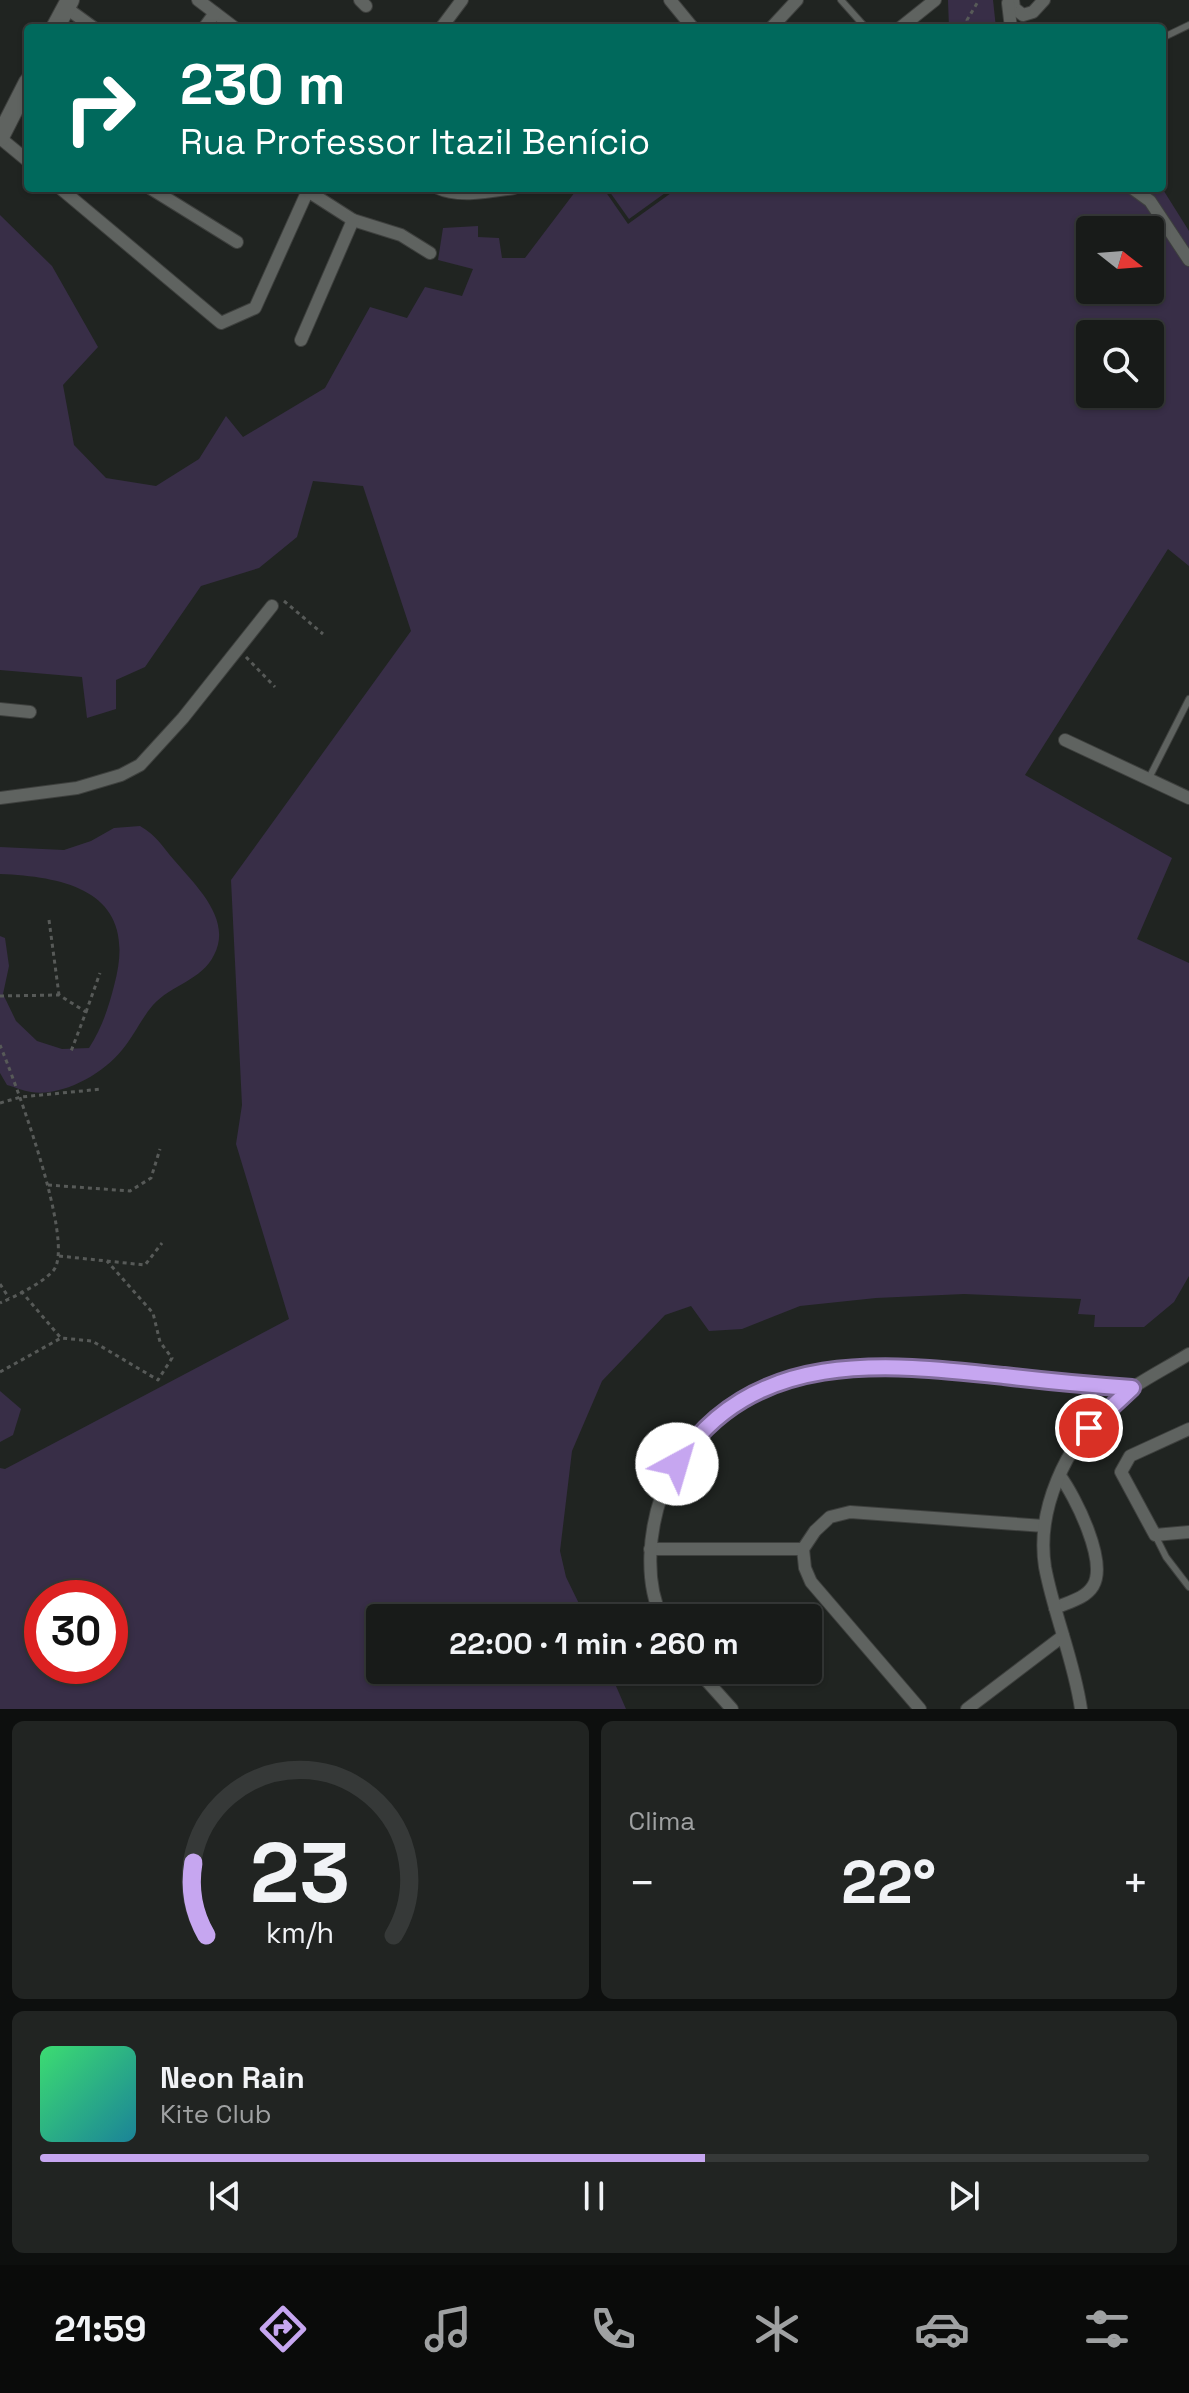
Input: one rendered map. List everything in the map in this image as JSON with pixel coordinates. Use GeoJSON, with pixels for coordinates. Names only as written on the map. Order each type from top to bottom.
{"type":"FeatureCollection","features":[{"type":"Feature","properties":{"kind":"street"},"geometry":{"type":"LineString","coordinates":[[198,0],[230,24]]}},
{"type":"Feature","properties":{"kind":"street"},"geometry":{"type":"LineString","coordinates":[[444,24],[462,0]]}},
{"type":"Feature","properties":{"kind":"street"},"geometry":{"type":"LineString","coordinates":[[670,0],[690,24]]}},
{"type":"Feature","properties":{"kind":"street"},"geometry":{"type":"LineString","coordinates":[[775,24],[797,0]]}},
{"type":"Feature","properties":{"kind":"street"},"geometry":{"type":"LineString","coordinates":[[905,24],[935,0]]}},
{"type":"Feature","properties":{"kind":"street"},"geometry":{"type":"LineString","coordinates":[[1010,0],[1023,15],[1033,12],[1044,0]]}},
{"type":"Feature","properties":{"kind":"street"},"geometry":{"type":"LineString","coordinates":[[1010,0],[1011,24]]}},
{"type":"Feature","properties":{"kind":"street"},"geometry":{"type":"LineString","coordinates":[[57,24],[68,4],[90,24]]}},
{"type":"Feature","properties":{"kind":"street"},"geometry":{"type":"LineString","coordinates":[[207,24],[215,13]]}},
{"type":"Feature","properties":{"kind":"street"},"geometry":{"type":"LineString","coordinates":[[24,92],[0,138],[24,158]]}},
{"type":"Feature","properties":{"kind":"street"},"geometry":{"type":"LineString","coordinates":[[65,192],[221,323],[255,308],[306,192]]}},
{"type":"Feature","properties":{"kind":"street"},"geometry":{"type":"LineString","coordinates":[[155,192],[237,242]]}},
{"type":"Feature","properties":{"kind":"street"},"geometry":{"type":"LineString","coordinates":[[311,192],[353,220],[401,235],[430,253]]}},
{"type":"Feature","properties":{"kind":"street"},"geometry":{"type":"LineString","coordinates":[[1138,192],[1150,201],[1189,260]]}},
{"type":"Feature","properties":{"kind":"street"},"geometry":{"type":"LineString","coordinates":[[301,340],[353,220]]}},
{"type":"Feature","properties":{"kind":"street"},"geometry":{"type":"LineString","coordinates":[[0,798],[77,788],[121,775],[140,765],[183,718],[272,606]]}},
{"type":"Feature","properties":{"kind":"street"},"geometry":{"type":"LineString","coordinates":[[0,709],[30,712]]}},
{"type":"Feature","properties":{"kind":"street"},"geometry":{"type":"LineString","coordinates":[[1065,740],[1189,798]]}},
{"type":"Feature","properties":{"kind":"street"},"geometry":{"type":"LineString","coordinates":[[1081,1709],[1046,1569],[1044,1526],[1060,1476],[1073,1449],[1089,1428],[1132,1388],[1189,1354]]}},
{"type":"Feature","properties":{"kind":"street"},"geometry":{"type":"LineString","coordinates":[[656,1604],[650,1549],[655,1513],[667,1478],[686,1450],[715,1418],[745,1397],[823,1371],[876,1365],[1132,1388]]}},
{"type":"Feature","properties":{"kind":"street"},"geometry":{"type":"LineString","coordinates":[[1189,1429],[1130,1456],[1123,1465],[1122,1478],[1155,1535],[1189,1532]]}},
{"type":"Feature","properties":{"kind":"street"},"geometry":{"type":"LineString","coordinates":[[1055,1608],[1086,1594],[1096,1579],[1097,1570],[1079,1506],[1060,1476]]}},
{"type":"Feature","properties":{"kind":"street"},"geometry":{"type":"LineString","coordinates":[[920,1709],[811,1582],[803,1549],[815,1531],[830,1517],[850,1512],[1044,1526]]}},
{"type":"Feature","properties":{"kind":"street"},"geometry":{"type":"LineString","coordinates":[[650,1549],[803,1549]]}},
{"type":"Feature","properties":{"kind":"street"},"geometry":{"type":"LineString","coordinates":[[967,1709],[1063,1636]]}},
{"type":"Feature","properties":{"kind":"street"},"geometry":{"type":"LineString","coordinates":[[710,1684],[732,1709]]}},
{"type":"Feature","properties":{"kind":"lane"},"geometry":{"type":"LineString","coordinates":[[841,0],[862,24]]}},
{"type":"Feature","properties":{"kind":"lane"},"geometry":{"type":"LineString","coordinates":[[1166,36],[1189,25]]}},
{"type":"Feature","properties":{"kind":"lane"},"geometry":{"type":"LineString","coordinates":[[1148,780],[1189,699]]}},
{"type":"Feature","properties":{"kind":"lane"},"geometry":{"type":"LineString","coordinates":[[1155,1535],[1175,1570],[1189,1587]]}},
{"type":"Feature","properties":{"kind":"path"},"geometry":{"type":"LineString","coordinates":[[968,24],[967,20],[979,0]]}},
{"type":"Feature","properties":{"kind":"path"},"geometry":{"type":"LineString","coordinates":[[272,606],[278,599],[283,600],[323,634]]}},
{"type":"Feature","properties":{"kind":"path"},"geometry":{"type":"LineString","coordinates":[[237,649],[275,687]]}},
{"type":"Feature","properties":{"kind":"path"},"geometry":{"type":"LineString","coordinates":[[49,920],[59,995]]}},
{"type":"Feature","properties":{"kind":"path"},"geometry":{"type":"LineString","coordinates":[[70,1054],[100,973]]}},
{"type":"Feature","properties":{"kind":"path"},"geometry":{"type":"LineString","coordinates":[[0,996],[59,995],[86,1012]]}},
{"type":"Feature","properties":{"kind":"path"},"geometry":{"type":"LineString","coordinates":[[0,1045],[21,1097],[48,1185],[59,1256],[54,1270],[0,1303]]}},
{"type":"Feature","properties":{"kind":"path"},"geometry":{"type":"LineString","coordinates":[[0,1103],[21,1097],[102,1089]]}},
{"type":"Feature","properties":{"kind":"path"},"geometry":{"type":"LineString","coordinates":[[48,1185],[130,1191],[151,1178],[160,1149]]}},
{"type":"Feature","properties":{"kind":"path"},"geometry":{"type":"LineString","coordinates":[[59,1256],[145,1265],[162,1243]]}},
{"type":"Feature","properties":{"kind":"path"},"geometry":{"type":"LineString","coordinates":[[0,1372],[61,1338],[92,1341],[158,1380],[172,1358],[160,1342],[153,1313],[107,1261]]}},
{"type":"Feature","properties":{"kind":"path"},"geometry":{"type":"LineString","coordinates":[[0,1284],[9,1299]]}},
{"type":"Feature","properties":{"kind":"path"},"geometry":{"type":"LineString","coordinates":[[21,1291],[61,1338]]}},
{"type":"Feature","properties":{"kind":"shaded area"},"geometry":{"type":"Polygon","coordinates":[[[948,0],[993,0],[996,24],[949,24],[948,0]]]}},
{"type":"Feature","properties":{"kind":"shaded area"},"geometry":{"type":"Polygon","coordinates":[[[575,192],[606,192],[628,224],[672,192],[1165,192],[1189,231],[1189,566],[1168,549],[1025,775],[1172,858],[1137,939],[1189,963],[1189,1276],[1174,1302],[1144,1327],[1094,1327],[1095,1315],[1078,1314],[1081,1299],[964,1294],[876,1298],[800,1306],[742,1329],[709,1331],[691,1306],[665,1315],[602,1381],[572,1451],[560,1551],[566,1577],[579,1604],[366,1604],[366,1684],[615,1684],[626,1709],[0,1709],[0,1468],[5,1469],[289,1319],[236,1144],[242,1105],[231,880],[411,631],[363,486],[313,481],[297,537],[259,568],[201,586],[145,667],[116,680],[116,709],[87,718],[82,677],[0,670],[0,215],[52,266],[98,347],[63,385],[74,445],[106,478],[156,486],[199,459],[226,416],[243,437],[325,388],[370,307],[407,318],[425,287],[462,296],[473,269],[438,260],[443,228],[478,226],[478,237],[499,238],[502,258],[525,258],[575,192]]]}},
{"type":"Feature","properties":{"kind":"shaded area"},"geometry":{"type":"Polygon","coordinates":[[[610,192],[666,192],[629,219],[610,192]]]}},
{"type":"Feature","properties":{"kind":"shaded area"},"geometry":{"type":"Polygon","coordinates":[[[140,826],[159,842],[209,903],[219,928],[219,942],[214,955],[202,971],[160,998],[122,1050],[93,1075],[68,1087],[43,1093],[7,1085],[0,1073],[0,936],[5,938],[9,966],[3,994],[16,1021],[37,1041],[62,1049],[89,1048],[107,1010],[119,955],[117,931],[109,912],[94,897],[53,880],[0,874],[0,847],[64,850],[91,841],[114,828],[140,826]]]}},
{"type":"Feature","properties":{"kind":"shaded area"},"geometry":{"type":"Polygon","coordinates":[[[0,1391],[21,1409],[13,1435],[0,1442],[0,1391]]]}},
{"type":"Feature","properties":{"kind":"route"},"geometry":{"type":"LineString","coordinates":[[677,1464],[715,1418],[745,1397],[823,1371],[876,1365],[1132,1388],[1089,1428]]}}]}
